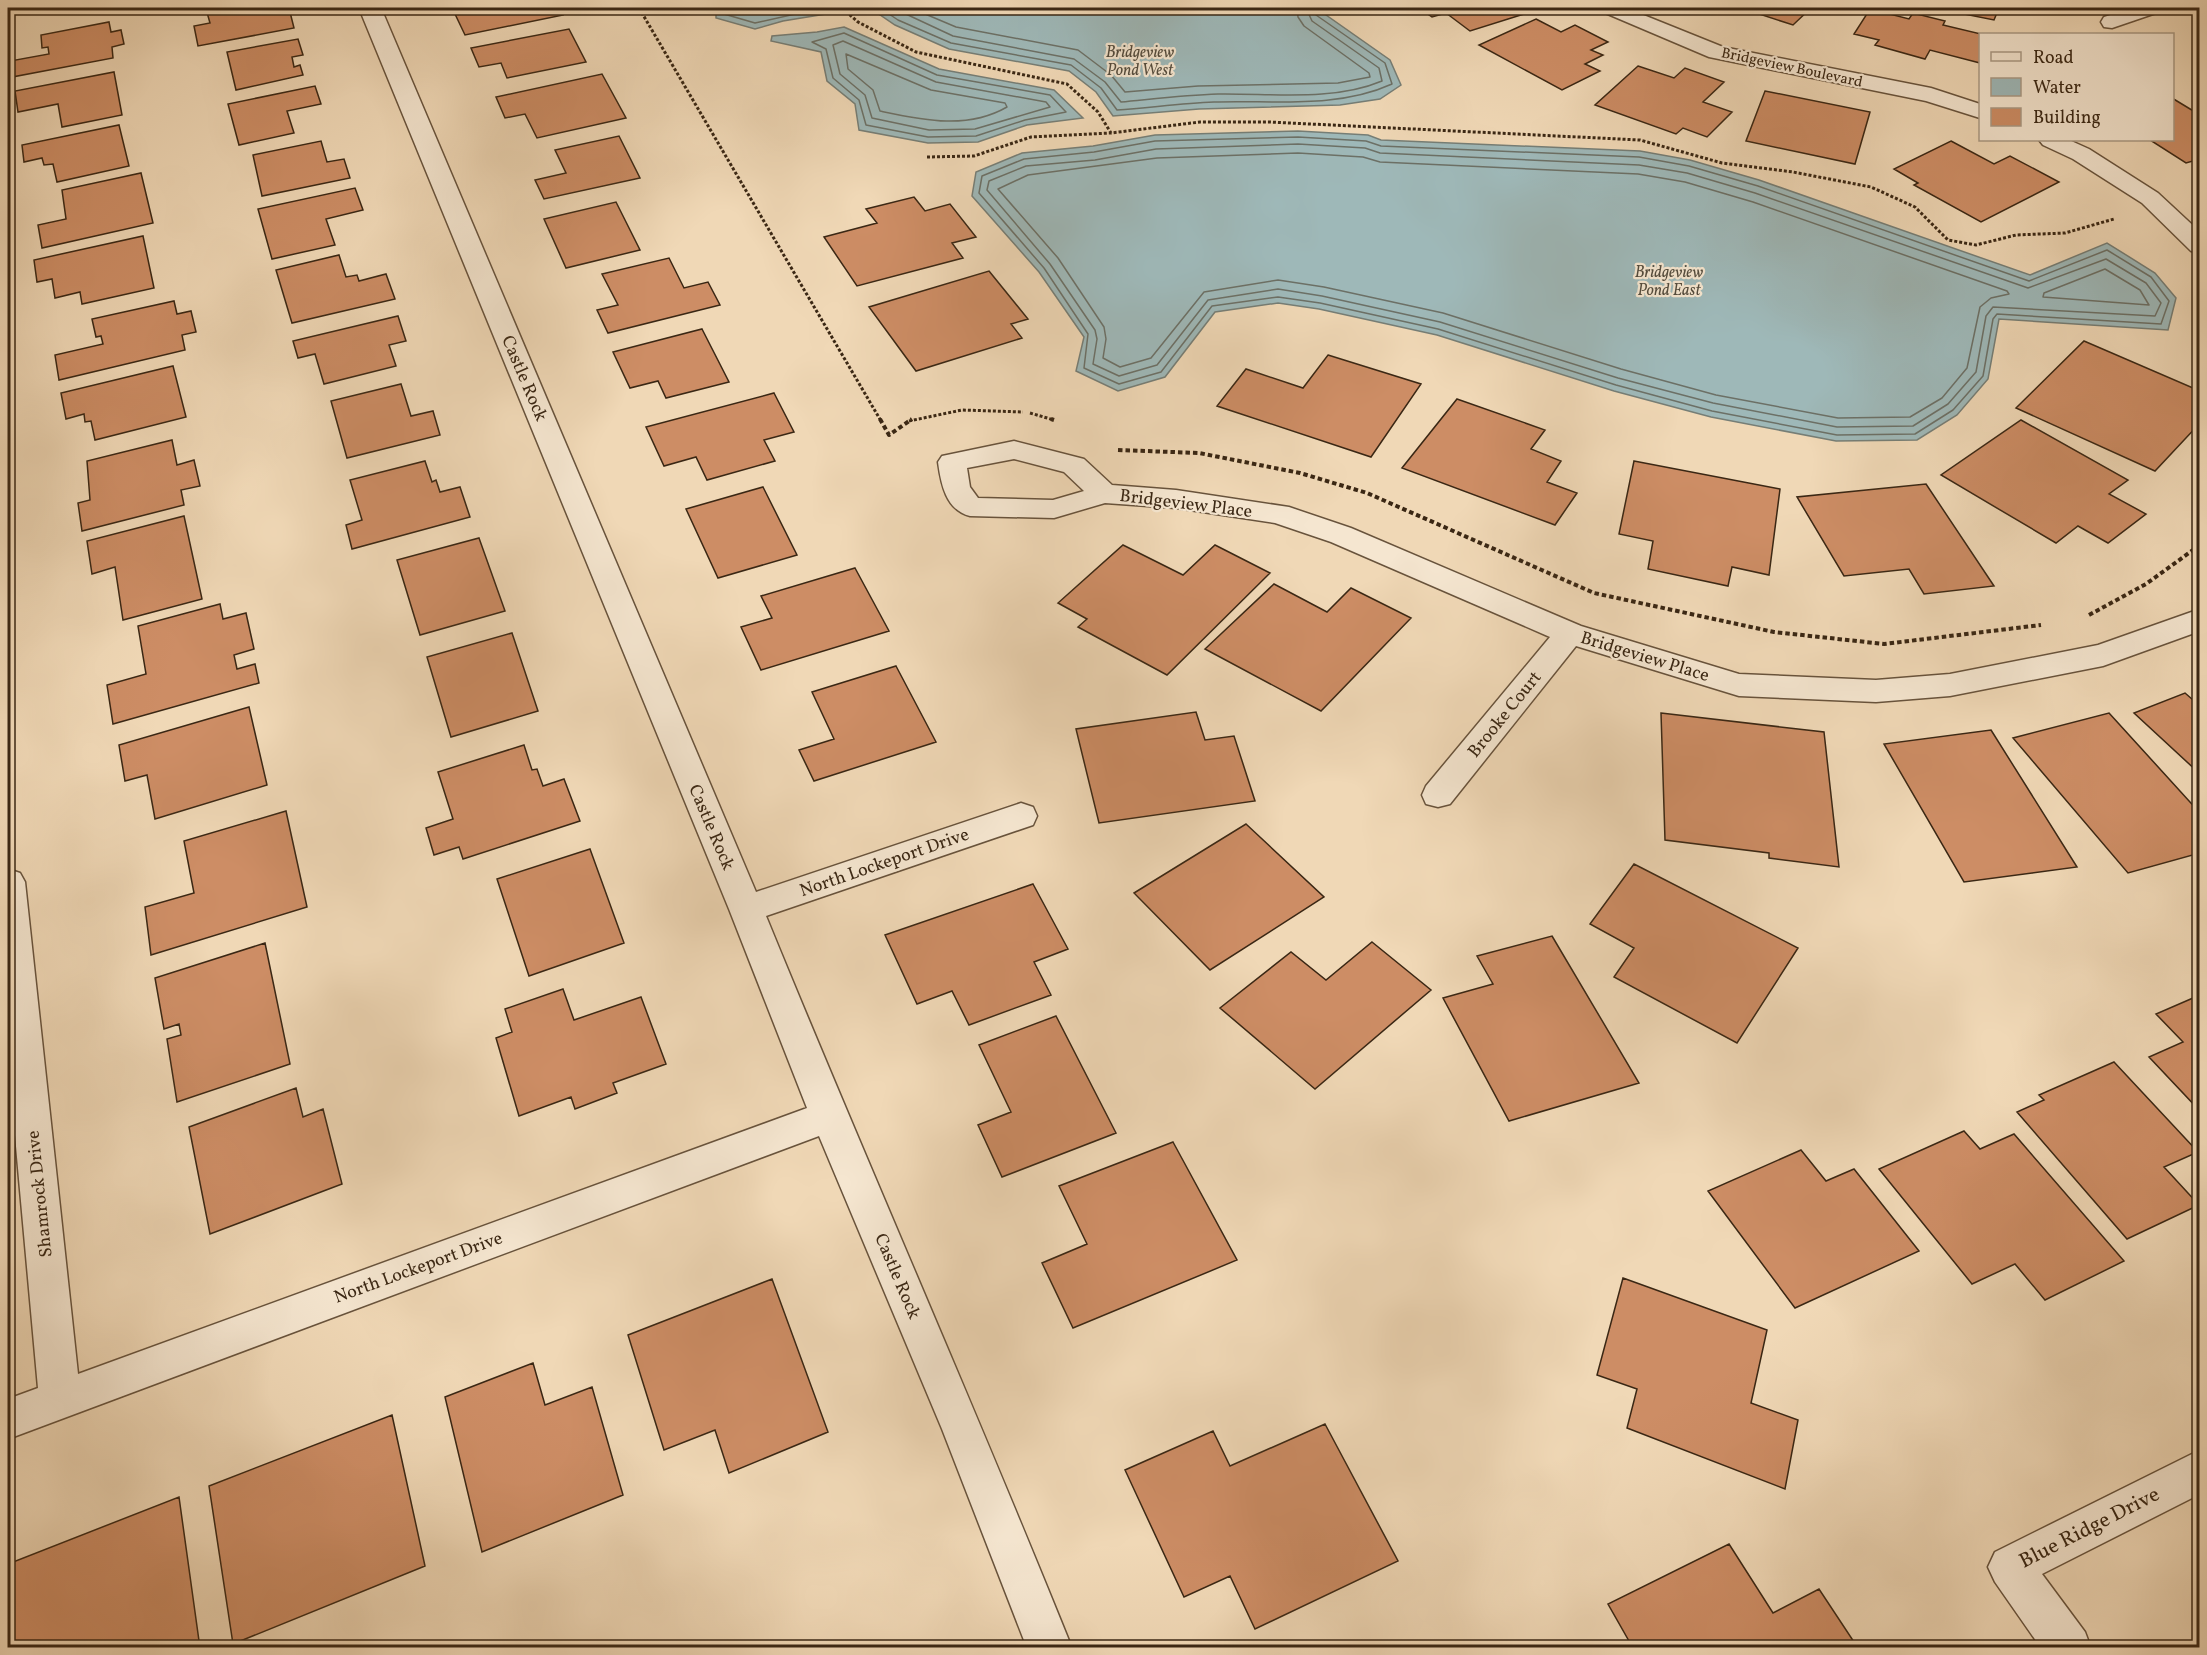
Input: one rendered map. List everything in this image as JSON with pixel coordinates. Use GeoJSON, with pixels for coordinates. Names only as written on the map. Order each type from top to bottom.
{"type":"FeatureCollection","features":[{"type":"Feature","properties":{"kind":"street","name":"Castle Rock"},"geometry":{"type":"LineString","coordinates":[[370,8],[746,909],[829,1116],[963,1429],[1050,1647]]}},
{"type":"Feature","properties":{"kind":"street","name":"Bridgeview Boulevard"},"geometry":{"type":"LineString","coordinates":[[1610,8],[1717,52],[1930,95],[1979,111]]}},
{"type":"Feature","properties":{"kind":"street"},"geometry":{"type":"LineString","coordinates":[[2112,22],[2152,8]]}},
{"type":"Feature","properties":{"kind":"street"},"geometry":{"type":"LineString","coordinates":[[2053,141],[2081,154],[2150,198],[2199,246]]}},
{"type":"Feature","properties":{"kind":"street","name":"Bridgeview Place"},"geometry":{"type":"LineString","coordinates":[[1104,494],[1176,499],[1279,514],[1341,535],[1570,633],[1738,685],[1876,691],[1950,685],[2103,655],[2199,619]]}},
{"type":"Feature","properties":{"kind":"street","name":"Brooke Court"},"geometry":{"type":"LineString","coordinates":[[1438,795],[1570,633]]}},
{"type":"Feature","properties":{"kind":"street","name":"North Lockeport Drive"},"geometry":{"type":"LineString","coordinates":[[746,909],[1021,816]]}},
{"type":"Feature","properties":{"kind":"street","name":"Shamrock Drive"},"geometry":{"type":"LineString","coordinates":[[8,882],[60,1399]]}},
{"type":"Feature","properties":{"kind":"street","name":"North Lockeport Drive"},"geometry":{"type":"LineString","coordinates":[[8,1419],[829,1116]]}},
{"type":"Feature","properties":{"kind":"street","name":"Blue Ridge Drive"},"geometry":{"type":"LineString","coordinates":[[2069,1647],[2010,1568],[2199,1471]]}},
{"type":"Feature","properties":{"kind":"path"},"geometry":{"type":"LineString","coordinates":[[639,8],[889,435],[904,423],[939,413],[1009,409],[1048,417],[1058,422]]}},
{"type":"Feature","properties":{"kind":"path"},"geometry":{"type":"LineString","coordinates":[[842,8],[858,22],[916,52],[1067,84],[1098,112],[1111,133]]}},
{"type":"Feature","properties":{"kind":"path"},"geometry":{"type":"LineString","coordinates":[[927,157],[974,156],[1031,137],[1111,133],[1200,122],[1379,127],[1549,138],[1640,141],[1722,163],[1793,172],[1871,187],[1915,207],[1948,240],[1976,245],[2016,236],[2065,233],[2121,217]]}},
{"type":"Feature","properties":{"kind":"path"},"geometry":{"type":"LineString","coordinates":[[1112,450],[1199,453],[1300,472],[1367,493],[1594,593],[1774,632],[1884,644],[2047,624]]}},
{"type":"Feature","properties":{"kind":"path"},"geometry":{"type":"LineString","coordinates":[[2082,620],[2146,584],[2199,545]]}},
{"type":"Feature","properties":{"kind":"water"},"geometry":{"type":"Polygon","coordinates":[[[716,8],[826,8],[832,13],[783,21],[755,29],[716,18],[716,8]]]}},
{"type":"Feature","properties":{"kind":"water","name":"Bridgeview Pond West"},"geometry":{"type":"Polygon","coordinates":[[[870,8],[1316,8],[1390,60],[1401,85],[1380,99],[1340,105],[1199,109],[1113,116],[1096,92],[1069,71],[949,49],[895,25],[870,8]]]}},
{"type":"Feature","properties":{"kind":"water"},"geometry":{"type":"Polygon","coordinates":[[[844,27],[939,69],[1054,90],[1083,118],[1027,125],[978,142],[928,143],[859,130],[855,104],[827,81],[821,52],[771,41],[772,36],[844,27]]]}},
{"type":"Feature","properties":{"kind":"water","name":"Bridgeview Pond East"},"geometry":{"type":"Polygon","coordinates":[[[1298,131],[1368,135],[1381,140],[1640,151],[1690,160],[1759,180],[2030,275],[2107,243],[2155,273],[2176,298],[2168,330],[1999,319],[1988,379],[1957,415],[1917,440],[1836,441],[1711,417],[1614,391],[1437,335],[1319,309],[1278,303],[1215,312],[1165,377],[1118,391],[1076,371],[1084,337],[1039,272],[972,196],[976,172],[1022,153],[1093,146],[1155,135],[1298,131]]]}},
{"type":"Feature","properties":{"kind":"building"},"geometry":{"type":"Polygon","coordinates":[[[272,8],[273,10],[289,8],[294,28],[198,46],[194,26],[210,23],[206,9],[272,8]]]}},
{"type":"Feature","properties":{"kind":"building"},"geometry":{"type":"Polygon","coordinates":[[[478,8],[559,8],[563,15],[465,35],[455,14],[478,8]]]}},
{"type":"Feature","properties":{"kind":"building"},"geometry":{"type":"Polygon","coordinates":[[[1419,8],[1514,8],[1524,14],[1470,31],[1446,13],[1432,17],[1419,8]]]}},
{"type":"Feature","properties":{"kind":"building"},"geometry":{"type":"Polygon","coordinates":[[[1750,8],[1811,8],[1793,25],[1747,10],[1750,8]]]}},
{"type":"Feature","properties":{"kind":"building"},"geometry":{"type":"Polygon","coordinates":[[[1934,8],[1999,8],[1994,20],[1934,8]]]}},
{"type":"Feature","properties":{"kind":"building"},"geometry":{"type":"Polygon","coordinates":[[[1870,9],[1909,19],[1913,13],[1945,21],[1943,25],[1979,34],[1979,63],[1930,50],[1925,59],[1875,45],[1879,40],[1854,34],[1870,9]]]}},
{"type":"Feature","properties":{"kind":"building"},"geometry":{"type":"Polygon","coordinates":[[[1536,19],[1561,32],[1575,25],[1608,42],[1591,50],[1603,55],[1585,64],[1600,71],[1562,90],[1479,45],[1536,19]]]}},
{"type":"Feature","properties":{"kind":"building"},"geometry":{"type":"Polygon","coordinates":[[[109,22],[111,32],[121,30],[124,44],[112,47],[113,58],[12,77],[10,61],[49,54],[48,47],[42,48],[41,35],[109,22]]]}},
{"type":"Feature","properties":{"kind":"building"},"geometry":{"type":"Polygon","coordinates":[[[569,29],[586,62],[507,78],[501,63],[479,67],[471,48],[569,29]]]}},
{"type":"Feature","properties":{"kind":"building"},"geometry":{"type":"Polygon","coordinates":[[[298,39],[303,55],[292,57],[294,67],[300,65],[303,75],[236,90],[227,52],[298,39]]]}},
{"type":"Feature","properties":{"kind":"building"},"geometry":{"type":"Polygon","coordinates":[[[1638,66],[1674,78],[1685,68],[1724,82],[1703,102],[1732,112],[1707,137],[1683,128],[1676,134],[1595,105],[1638,66]]]}},
{"type":"Feature","properties":{"kind":"building"},"geometry":{"type":"Polygon","coordinates":[[[114,72],[122,115],[62,127],[58,104],[18,112],[15,91],[114,72]]]}},
{"type":"Feature","properties":{"kind":"building"},"geometry":{"type":"Polygon","coordinates":[[[602,74],[626,118],[537,138],[525,114],[505,118],[496,97],[602,74]]]}},
{"type":"Feature","properties":{"kind":"building"},"geometry":{"type":"Polygon","coordinates":[[[315,86],[321,104],[287,111],[294,133],[239,145],[228,104],[315,86]]]}},
{"type":"Feature","properties":{"kind":"building"},"geometry":{"type":"Polygon","coordinates":[[[1765,91],[1870,112],[1855,164],[1746,141],[1765,91]]]}},
{"type":"Feature","properties":{"kind":"building"},"geometry":{"type":"Polygon","coordinates":[[[2174,99],[2200,115],[2200,159],[2186,163],[2152,141],[2174,141],[2174,99]]]}},
{"type":"Feature","properties":{"kind":"building"},"geometry":{"type":"Polygon","coordinates":[[[119,125],[129,166],[57,182],[53,164],[44,165],[42,158],[24,162],[22,145],[119,125]]]}},
{"type":"Feature","properties":{"kind":"building"},"geometry":{"type":"Polygon","coordinates":[[[619,136],[640,178],[544,199],[535,180],[566,173],[555,150],[619,136]]]}},
{"type":"Feature","properties":{"kind":"building"},"geometry":{"type":"Polygon","coordinates":[[[321,141],[327,162],[344,159],[350,178],[262,196],[253,155],[321,141]]]}},
{"type":"Feature","properties":{"kind":"building"},"geometry":{"type":"Polygon","coordinates":[[[1951,141],[1994,164],[2010,156],[2059,182],[1981,222],[1914,185],[1918,183],[1894,169],[1951,141]]]}},
{"type":"Feature","properties":{"kind":"building"},"geometry":{"type":"Polygon","coordinates":[[[141,173],[153,223],[42,248],[38,225],[66,219],[62,190],[141,173]]]}},
{"type":"Feature","properties":{"kind":"building"},"geometry":{"type":"Polygon","coordinates":[[[355,188],[363,210],[326,219],[335,245],[272,259],[258,209],[355,188]]]}},
{"type":"Feature","properties":{"kind":"building"},"geometry":{"type":"Polygon","coordinates":[[[914,197],[925,211],[950,204],[976,237],[952,243],[963,258],[857,286],[824,237],[877,223],[866,209],[914,197]]]}},
{"type":"Feature","properties":{"kind":"building"},"geometry":{"type":"Polygon","coordinates":[[[616,202],[640,250],[566,268],[544,219],[616,202]]]}},
{"type":"Feature","properties":{"kind":"building"},"geometry":{"type":"Polygon","coordinates":[[[143,236],[154,288],[82,304],[80,292],[55,298],[52,279],[37,282],[34,260],[143,236]]]}},
{"type":"Feature","properties":{"kind":"building"},"geometry":{"type":"Polygon","coordinates":[[[339,255],[346,277],[357,275],[359,281],[386,274],[395,299],[292,323],[276,270],[339,255]]]}},
{"type":"Feature","properties":{"kind":"building"},"geometry":{"type":"Polygon","coordinates":[[[669,258],[684,288],[708,282],[720,305],[608,333],[597,310],[618,305],[602,274],[669,258]]]}},
{"type":"Feature","properties":{"kind":"building"},"geometry":{"type":"Polygon","coordinates":[[[989,271],[1028,319],[1011,324],[1022,338],[916,371],[869,307],[989,271]]]}},
{"type":"Feature","properties":{"kind":"building"},"geometry":{"type":"Polygon","coordinates":[[[174,301],[177,314],[191,311],[196,332],[182,335],[185,350],[59,380],[55,355],[103,344],[101,336],[96,337],[92,319],[174,301]]]}},
{"type":"Feature","properties":{"kind":"building"},"geometry":{"type":"Polygon","coordinates":[[[398,316],[406,341],[389,345],[396,366],[324,384],[315,354],[298,358],[293,341],[398,316]]]}},
{"type":"Feature","properties":{"kind":"building"},"geometry":{"type":"Polygon","coordinates":[[[702,329],[729,382],[666,398],[658,381],[630,388],[613,352],[702,329]]]}},
{"type":"Feature","properties":{"kind":"building"},"geometry":{"type":"Polygon","coordinates":[[[2084,341],[2200,391],[2200,423],[2155,471],[2016,408],[2084,341]]]}},
{"type":"Feature","properties":{"kind":"building"},"geometry":{"type":"Polygon","coordinates":[[[1328,355],[1421,384],[1371,457],[1217,406],[1246,369],[1303,388],[1328,355]]]}},
{"type":"Feature","properties":{"kind":"building"},"geometry":{"type":"Polygon","coordinates":[[[173,366],[186,417],[95,440],[91,421],[85,422],[84,414],[66,419],[61,393],[173,366]]]}},
{"type":"Feature","properties":{"kind":"building"},"geometry":{"type":"Polygon","coordinates":[[[401,384],[411,416],[433,411],[440,435],[347,458],[331,401],[401,384]]]}},
{"type":"Feature","properties":{"kind":"building"},"geometry":{"type":"Polygon","coordinates":[[[774,393],[794,432],[764,440],[775,461],[707,480],[696,457],[664,466],[646,427],[774,393]]]}},
{"type":"Feature","properties":{"kind":"building"},"geometry":{"type":"Polygon","coordinates":[[[1457,399],[1545,430],[1531,449],[1561,461],[1547,482],[1577,493],[1555,525],[1402,468],[1457,399]]]}},
{"type":"Feature","properties":{"kind":"building"},"geometry":{"type":"Polygon","coordinates":[[[2021,420],[2128,480],[2109,494],[2146,514],[2108,543],[2078,526],[2056,543],[1941,475],[2021,420]]]}},
{"type":"Feature","properties":{"kind":"building"},"geometry":{"type":"Polygon","coordinates":[[[172,440],[177,465],[194,460],[200,486],[181,490],[184,505],[82,531],[78,503],[90,500],[87,461],[172,440]]]}},
{"type":"Feature","properties":{"kind":"building"},"geometry":{"type":"Polygon","coordinates":[[[425,461],[432,482],[436,480],[440,492],[460,487],[470,517],[352,549],[346,525],[362,520],[350,480],[425,461]]]}},
{"type":"Feature","properties":{"kind":"building"},"geometry":{"type":"Polygon","coordinates":[[[1634,461],[1780,489],[1769,575],[1732,567],[1728,586],[1648,569],[1653,541],[1619,534],[1634,461]]]}},
{"type":"Feature","properties":{"kind":"building"},"geometry":{"type":"Polygon","coordinates":[[[1926,484],[1994,586],[1924,594],[1909,569],[1844,576],[1797,497],[1926,484]]]}},
{"type":"Feature","properties":{"kind":"building"},"geometry":{"type":"Polygon","coordinates":[[[763,487],[797,555],[718,578],[686,509],[763,487]]]}},
{"type":"Feature","properties":{"kind":"building"},"geometry":{"type":"Polygon","coordinates":[[[184,516],[202,599],[123,620],[115,567],[92,574],[87,541],[184,516]]]}},
{"type":"Feature","properties":{"kind":"building"},"geometry":{"type":"Polygon","coordinates":[[[479,538],[505,611],[420,635],[397,560],[479,538]]]}},
{"type":"Feature","properties":{"kind":"building"},"geometry":{"type":"Polygon","coordinates":[[[1123,545],[1183,575],[1215,545],[1270,573],[1167,675],[1078,627],[1087,619],[1058,603],[1123,545]]]}},
{"type":"Feature","properties":{"kind":"building"},"geometry":{"type":"Polygon","coordinates":[[[855,568],[889,631],[761,670],[741,627],[772,618],[761,596],[855,568]]]}},
{"type":"Feature","properties":{"kind":"building"},"geometry":{"type":"Polygon","coordinates":[[[1274,584],[1327,612],[1351,588],[1411,618],[1321,711],[1205,649],[1274,584]]]}},
{"type":"Feature","properties":{"kind":"building"},"geometry":{"type":"Polygon","coordinates":[[[220,604],[223,619],[246,613],[254,649],[234,655],[237,669],[255,664],[259,683],[113,724],[107,685],[146,674],[138,626],[220,604]]]}},
{"type":"Feature","properties":{"kind":"building"},"geometry":{"type":"Polygon","coordinates":[[[512,633],[538,711],[451,737],[427,657],[512,633]]]}},
{"type":"Feature","properties":{"kind":"building"},"geometry":{"type":"Polygon","coordinates":[[[896,666],[936,742],[814,781],[799,750],[834,739],[812,692],[896,666]]]}},
{"type":"Feature","properties":{"kind":"building"},"geometry":{"type":"Polygon","coordinates":[[[2185,693],[2200,706],[2200,774],[2134,713],[2185,693]]]}},
{"type":"Feature","properties":{"kind":"building"},"geometry":{"type":"Polygon","coordinates":[[[249,707],[267,785],[155,819],[147,775],[125,781],[119,745],[249,707]]]}},
{"type":"Feature","properties":{"kind":"building"},"geometry":{"type":"Polygon","coordinates":[[[1196,712],[1205,740],[1234,736],[1255,801],[1099,823],[1076,729],[1196,712]]]}},
{"type":"Feature","properties":{"kind":"building"},"geometry":{"type":"Polygon","coordinates":[[[1661,713],[1824,732],[1839,867],[1769,858],[1769,853],[1665,840],[1661,713]]]}},
{"type":"Feature","properties":{"kind":"building"},"geometry":{"type":"Polygon","coordinates":[[[2109,713],[2200,813],[2200,853],[2128,873],[2013,738],[2109,713]]]}},
{"type":"Feature","properties":{"kind":"building"},"geometry":{"type":"Polygon","coordinates":[[[1991,730],[2077,867],[1964,882],[1884,744],[1991,730]]]}},
{"type":"Feature","properties":{"kind":"building"},"geometry":{"type":"Polygon","coordinates":[[[524,745],[532,770],[537,769],[543,786],[564,779],[580,821],[463,859],[459,847],[434,855],[426,828],[453,819],[438,772],[524,745]]]}},
{"type":"Feature","properties":{"kind":"building"},"geometry":{"type":"Polygon","coordinates":[[[286,811],[307,907],[151,955],[145,907],[194,893],[184,841],[286,811]]]}},
{"type":"Feature","properties":{"kind":"building"},"geometry":{"type":"Polygon","coordinates":[[[1246,824],[1324,897],[1210,970],[1134,893],[1246,824]]]}},
{"type":"Feature","properties":{"kind":"building"},"geometry":{"type":"Polygon","coordinates":[[[590,849],[624,943],[529,976],[497,879],[590,849]]]}},
{"type":"Feature","properties":{"kind":"building"},"geometry":{"type":"Polygon","coordinates":[[[1634,864],[1798,948],[1737,1043],[1614,977],[1634,948],[1590,924],[1634,864]]]}},
{"type":"Feature","properties":{"kind":"building"},"geometry":{"type":"Polygon","coordinates":[[[1033,884],[1068,949],[1034,962],[1051,995],[969,1025],[952,991],[917,1004],[885,935],[1033,884]]]}},
{"type":"Feature","properties":{"kind":"building"},"geometry":{"type":"Polygon","coordinates":[[[1552,936],[1639,1083],[1509,1121],[1443,998],[1493,984],[1477,956],[1552,936]]]}},
{"type":"Feature","properties":{"kind":"building"},"geometry":{"type":"Polygon","coordinates":[[[1372,942],[1431,990],[1315,1089],[1220,1008],[1291,952],[1326,980],[1372,942]]]}},
{"type":"Feature","properties":{"kind":"building"},"geometry":{"type":"Polygon","coordinates":[[[265,943],[290,1064],[177,1102],[167,1039],[181,1035],[179,1024],[164,1029],[155,978],[265,943]]]}},
{"type":"Feature","properties":{"kind":"building"},"geometry":{"type":"Polygon","coordinates":[[[563,989],[574,1020],[641,997],[666,1064],[613,1083],[617,1093],[575,1109],[571,1097],[519,1116],[496,1038],[512,1032],[505,1009],[563,989]]]}},
{"type":"Feature","properties":{"kind":"building"},"geometry":{"type":"Polygon","coordinates":[[[2200,995],[2200,1111],[2149,1057],[2183,1042],[2156,1014],[2200,995]]]}},
{"type":"Feature","properties":{"kind":"building"},"geometry":{"type":"Polygon","coordinates":[[[1056,1016],[1116,1133],[1002,1177],[978,1125],[1011,1112],[979,1045],[1056,1016]]]}},
{"type":"Feature","properties":{"kind":"building"},"geometry":{"type":"Polygon","coordinates":[[[2114,1062],[2198,1152],[2164,1167],[2199,1205],[2127,1239],[2017,1112],[2044,1100],[2039,1095],[2114,1062]]]}},
{"type":"Feature","properties":{"kind":"building"},"geometry":{"type":"Polygon","coordinates":[[[296,1088],[303,1117],[323,1109],[342,1184],[210,1234],[189,1127],[296,1088]]]}},
{"type":"Feature","properties":{"kind":"building"},"geometry":{"type":"Polygon","coordinates":[[[1964,1131],[1980,1149],[2014,1134],[2124,1261],[2045,1300],[2015,1264],[1972,1284],[1879,1169],[1964,1131]]]}},
{"type":"Feature","properties":{"kind":"building"},"geometry":{"type":"Polygon","coordinates":[[[1173,1142],[1237,1260],[1073,1328],[1042,1263],[1087,1244],[1059,1186],[1173,1142]]]}},
{"type":"Feature","properties":{"kind":"building"},"geometry":{"type":"Polygon","coordinates":[[[1801,1150],[1826,1181],[1854,1169],[1919,1251],[1795,1308],[1708,1191],[1801,1150]]]}},
{"type":"Feature","properties":{"kind":"building"},"geometry":{"type":"Polygon","coordinates":[[[1623,1278],[1767,1330],[1751,1403],[1798,1420],[1785,1489],[1627,1428],[1637,1389],[1597,1375],[1623,1278]]]}},
{"type":"Feature","properties":{"kind":"building"},"geometry":{"type":"Polygon","coordinates":[[[772,1279],[828,1432],[729,1473],[715,1430],[664,1450],[628,1335],[772,1279]]]}},
{"type":"Feature","properties":{"kind":"building"},"geometry":{"type":"Polygon","coordinates":[[[533,1363],[545,1405],[592,1387],[623,1495],[482,1552],[445,1397],[533,1363]]]}},
{"type":"Feature","properties":{"kind":"building"},"geometry":{"type":"Polygon","coordinates":[[[392,1415],[425,1566],[233,1644],[209,1486],[392,1415]]]}},
{"type":"Feature","properties":{"kind":"building"},"geometry":{"type":"Polygon","coordinates":[[[1325,1424],[1398,1561],[1255,1629],[1230,1576],[1184,1597],[1125,1470],[1213,1431],[1230,1466],[1325,1424]]]}},
{"type":"Feature","properties":{"kind":"building"},"geometry":{"type":"Polygon","coordinates":[[[179,1497],[200,1648],[8,1648],[8,1564],[179,1497]]]}},
{"type":"Feature","properties":{"kind":"building"},"geometry":{"type":"Polygon","coordinates":[[[1729,1544],[1773,1613],[1819,1589],[1858,1648],[1633,1648],[1608,1604],[1729,1544]]]}}]}
